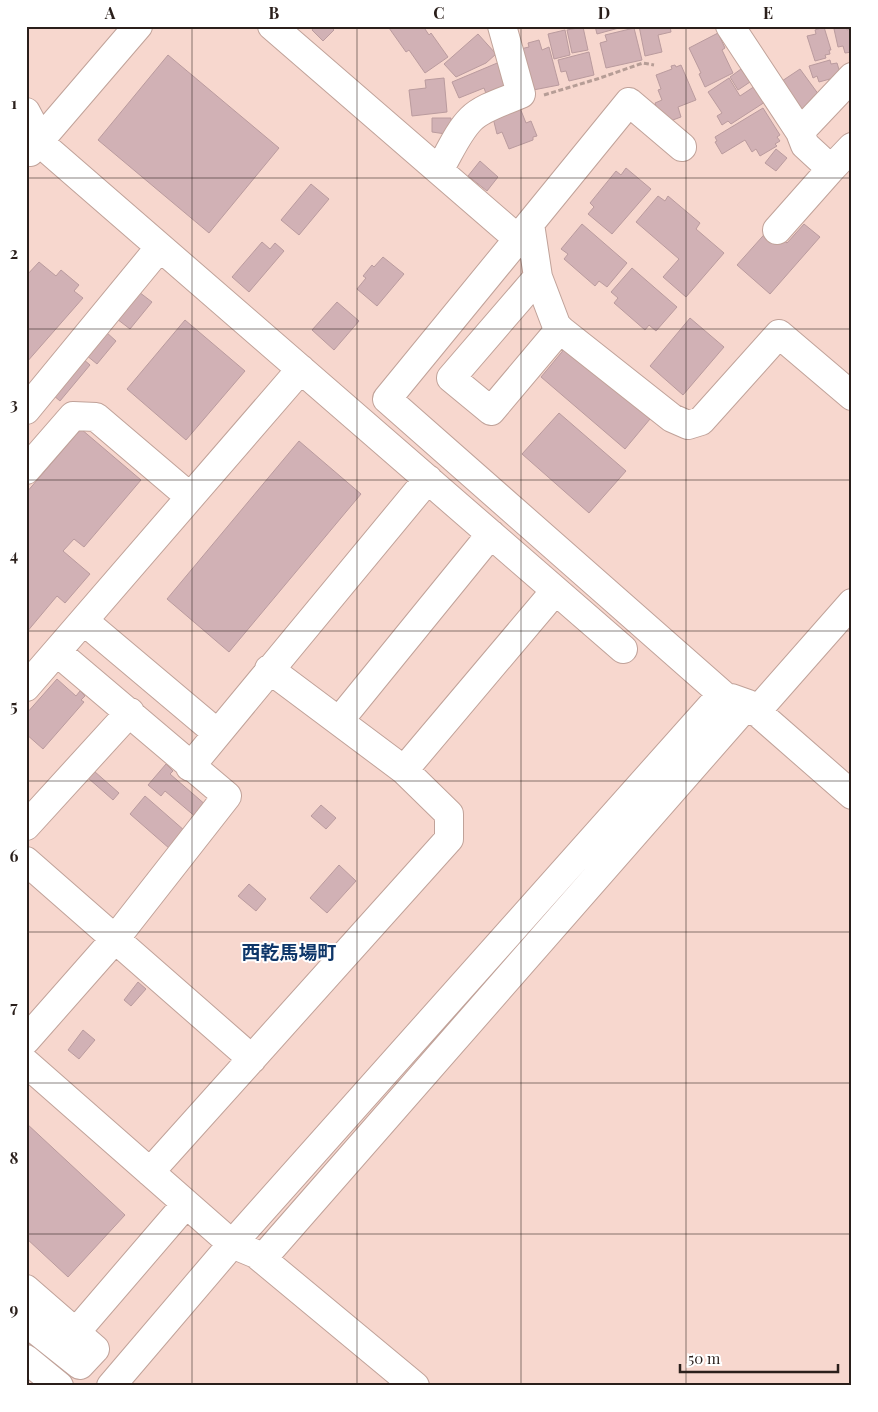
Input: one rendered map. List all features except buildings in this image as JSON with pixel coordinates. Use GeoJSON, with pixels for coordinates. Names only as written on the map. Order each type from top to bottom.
{"type":"FeatureCollection","features":[{"type":"Feature","properties":{"kind":"street"},"geometry":{"type":"LineString","coordinates":[[32,150],[138,26]]}},
{"type":"Feature","properties":{"kind":"street"},"geometry":{"type":"LineString","coordinates":[[272,26],[439,170],[524,231],[557,327],[672,418],[688,425],[701,421],[779,334],[852,396]]}},
{"type":"Feature","properties":{"kind":"street"},"geometry":{"type":"LineString","coordinates":[[439,170],[472,118],[521,94],[502,26]]}},
{"type":"Feature","properties":{"kind":"street"},"geometry":{"type":"LineString","coordinates":[[730,26],[800,132],[805,145],[830,169]]}},
{"type":"Feature","properties":{"kind":"street"},"geometry":{"type":"LineString","coordinates":[[800,132],[852,77]]}},
{"type":"Feature","properties":{"kind":"street"},"geometry":{"type":"LineString","coordinates":[[682,147],[629,102],[387,399],[722,694],[752,708],[852,795]]}},
{"type":"Feature","properties":{"kind":"street"},"geometry":{"type":"LineString","coordinates":[[26,112],[34,127],[32,150]]}},
{"type":"Feature","properties":{"kind":"street"},"geometry":{"type":"LineString","coordinates":[[777,230],[830,169],[852,147]]}},
{"type":"Feature","properties":{"kind":"street"},"geometry":{"type":"LineString","coordinates":[[32,150],[160,247],[623,649]]}},
{"type":"Feature","properties":{"kind":"street"},"geometry":{"type":"LineString","coordinates":[[26,410],[160,247]]}},
{"type":"Feature","properties":{"kind":"street"},"geometry":{"type":"LineString","coordinates":[[538,276],[451,378],[490,411],[560,329]]}},
{"type":"Feature","properties":{"kind":"street"},"geometry":{"type":"LineString","coordinates":[[26,688],[301,369]]}},
{"type":"Feature","properties":{"kind":"street"},"geometry":{"type":"LineString","coordinates":[[26,470],[73,416],[96,418],[190,498]]}},
{"type":"Feature","properties":{"kind":"street"},"geometry":{"type":"LineString","coordinates":[[190,767],[428,479]]}},
{"type":"Feature","properties":{"kind":"street"},"geometry":{"type":"LineString","coordinates":[[339,721],[490,534]]}},
{"type":"Feature","properties":{"kind":"street"},"geometry":{"type":"LineString","coordinates":[[404,770],[556,590]]}},
{"type":"Feature","properties":{"kind":"street"},"geometry":{"type":"LineString","coordinates":[[262,1259],[752,708],[852,603]]}},
{"type":"Feature","properties":{"kind":"street"},"geometry":{"type":"LineString","coordinates":[[84,621],[217,733]]}},
{"type":"Feature","properties":{"kind":"street"},"geometry":{"type":"LineString","coordinates":[[26,1040],[115,939],[227,796],[190,767],[130,712],[57,652]]}},
{"type":"Feature","properties":{"kind":"street"},"geometry":{"type":"LineString","coordinates":[[150,1172],[449,839],[449,814],[404,770],[269,670]]}},
{"type":"Feature","properties":{"kind":"street"},"geometry":{"type":"LineString","coordinates":[[111,1386],[232,1244],[722,694]]}},
{"type":"Feature","properties":{"kind":"street"},"geometry":{"type":"LineString","coordinates":[[26,826],[130,712]]}},
{"type":"Feature","properties":{"kind":"street"},"geometry":{"type":"LineString","coordinates":[[26,861],[252,1059]]}},
{"type":"Feature","properties":{"kind":"street"},"geometry":{"type":"LineString","coordinates":[[26,1063],[232,1244],[256,1254],[415,1386]]}},
{"type":"Feature","properties":{"kind":"street"},"geometry":{"type":"LineString","coordinates":[[76,1332],[186,1204]]}},
{"type":"Feature","properties":{"kind":"street"},"geometry":{"type":"LineString","coordinates":[[26,1289],[95,1349],[80,1365],[26,1322]]}},
{"type":"Feature","properties":{"kind":"street"},"geometry":{"type":"LineString","coordinates":[[26,1359],[59,1386]]}},
{"type":"Feature","properties":{"kind":"path"},"geometry":{"type":"LineString","coordinates":[[521,94],[524,100],[643,64],[654,64]]}},
{"type":"Feature","properties":{"kind":"district","name":"西乾馬場町"},"geometry":{"type":"Point","coordinates":[289,951]}}]}
